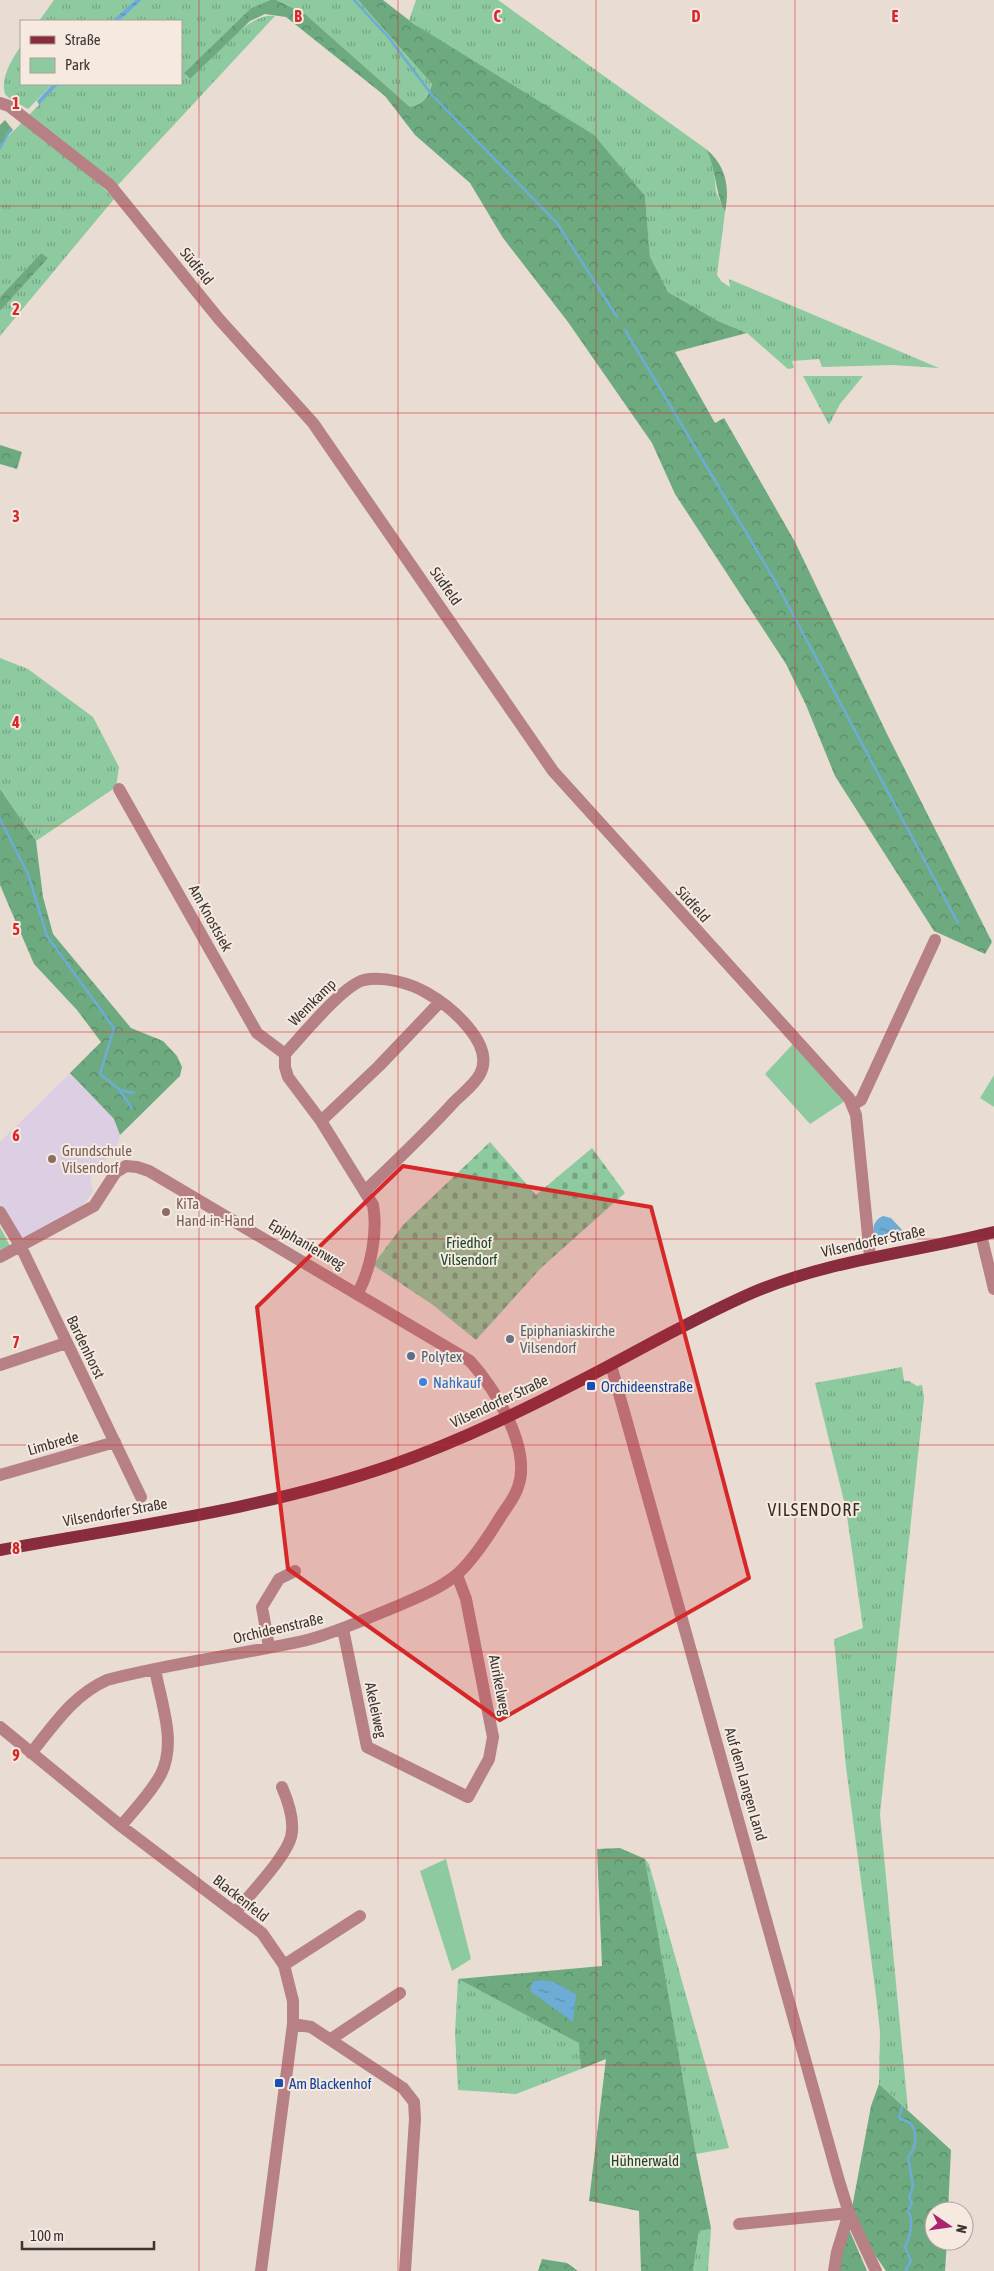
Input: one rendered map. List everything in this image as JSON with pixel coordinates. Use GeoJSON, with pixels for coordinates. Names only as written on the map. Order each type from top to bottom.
{"type":"FeatureCollection","features":[{"type":"Feature","properties":{"kind":"main road","name":"Vilsendorfer Straße"},"geometry":{"type":"LineString","coordinates":[[0,1550],[221,1509],[302,1490],[392,1464],[506,1417],[754,1292],[819,1269],[870,1256],[988,1233]]}},
{"type":"Feature","properties":{"kind":"street","name":"Südfeld"},"geometry":{"type":"LineString","coordinates":[[0,103],[9,106],[110,184],[219,319],[313,423],[553,771],[853,1104]]}},
{"type":"Feature","properties":{"kind":"street","name":"Am Knostsiek"},"geometry":{"type":"LineString","coordinates":[[119,789],[257,1032],[285,1054]]}},
{"type":"Feature","properties":{"kind":"street"},"geometry":{"type":"LineString","coordinates":[[870,1256],[863,1174],[853,1104],[861,1100],[935,940]]}},
{"type":"Feature","properties":{"kind":"street","name":"Wemkamp"},"geometry":{"type":"LineString","coordinates":[[285,1054],[325,1011],[352,986],[363,980],[376,979],[412,986],[440,1002],[464,1023],[477,1039],[483,1051],[484,1064],[480,1075],[434,1124],[366,1190]]}},
{"type":"Feature","properties":{"kind":"street"},"geometry":{"type":"LineString","coordinates":[[320,1121],[378,1066],[440,1002]]}},
{"type":"Feature","properties":{"kind":"street"},"geometry":{"type":"LineString","coordinates":[[285,1054],[285,1067],[288,1077],[366,1190],[373,1205],[376,1220],[369,1261],[358,1293]]}},
{"type":"Feature","properties":{"kind":"street","name":"Epiphanienweg"},"geometry":{"type":"LineString","coordinates":[[0,1257],[94,1206],[116,1172],[126,1166],[137,1166],[149,1171],[358,1293],[470,1361],[483,1376],[506,1417]]}},
{"type":"Feature","properties":{"kind":"street","name":"Bardenhorst"},"geometry":{"type":"LineString","coordinates":[[0,1212],[21,1247],[141,1497]]}},
{"type":"Feature","properties":{"kind":"street"},"geometry":{"type":"LineString","coordinates":[[988,1233],[994,1289]]}},
{"type":"Feature","properties":{"kind":"street"},"geometry":{"type":"LineString","coordinates":[[0,1365],[66,1343]]}},
{"type":"Feature","properties":{"kind":"street","name":"Auf dem Langen Land"},"geometry":{"type":"LineString","coordinates":[[611,1365],[849,2213],[876,2271]]}},
{"type":"Feature","properties":{"kind":"street","name":"Orchideenstraße"},"geometry":{"type":"LineString","coordinates":[[32,1753],[77,1698],[92,1686],[107,1680],[155,1669],[304,1640],[343,1629],[415,1598],[457,1575],[499,1520],[518,1487],[521,1473],[518,1447],[506,1417]]}},
{"type":"Feature","properties":{"kind":"street","name":"Limbrede"},"geometry":{"type":"LineString","coordinates":[[0,1475],[115,1442]]}},
{"type":"Feature","properties":{"kind":"street"},"geometry":{"type":"LineString","coordinates":[[269,1647],[262,1607],[279,1579],[295,1571]]}},
{"type":"Feature","properties":{"kind":"street","name":"Aurikelweg"},"geometry":{"type":"LineString","coordinates":[[457,1575],[466,1599],[493,1737],[489,1759],[468,1797]]}},
{"type":"Feature","properties":{"kind":"street","name":"Akeleiweg"},"geometry":{"type":"LineString","coordinates":[[343,1629],[367,1747],[468,1797]]}},
{"type":"Feature","properties":{"kind":"street"},"geometry":{"type":"LineString","coordinates":[[121,1826],[158,1778],[167,1756],[168,1734],[155,1669]]}},
{"type":"Feature","properties":{"kind":"street","name":"Blackenfeld"},"geometry":{"type":"LineString","coordinates":[[0,1727],[121,1826],[262,1933],[284,1965],[293,2002],[293,2024],[261,2271]]}},
{"type":"Feature","properties":{"kind":"street"},"geometry":{"type":"LineString","coordinates":[[236,1912],[290,1841],[292,1826],[286,1797],[282,1788]]}},
{"type":"Feature","properties":{"kind":"street"},"geometry":{"type":"LineString","coordinates":[[284,1965],[360,1916]]}},
{"type":"Feature","properties":{"kind":"street"},"geometry":{"type":"LineString","coordinates":[[331,2040],[400,1993]]}},
{"type":"Feature","properties":{"kind":"street"},"geometry":{"type":"LineString","coordinates":[[293,2024],[311,2027],[399,2085],[410,2095],[414,2102],[415,2119],[405,2271]]}},
{"type":"Feature","properties":{"kind":"street"},"geometry":{"type":"LineString","coordinates":[[739,2224],[849,2213],[837,2252],[834,2271]]}},
{"type":"Feature","properties":{"kind":"highlighted area"},"geometry":{"type":"Polygon","coordinates":[[[403,1166],[651,1207],[749,1578],[500,1720],[288,1569],[257,1307],[403,1166]]]}},
{"type":"Feature","properties":{"kind":"shaded area","name":"Grundschule Vilsendorf"},"geometry":{"type":"Polygon","coordinates":[[[70,1073],[114,1119],[120,1135],[117,1147],[90,1178],[93,1191],[80,1207],[27,1237],[22,1237],[18,1235],[0,1203],[0,1142],[70,1073]]]}},
{"type":"Feature","properties":{"kind":"green space"},"geometry":{"type":"Polygon","coordinates":[[[54,0],[135,0],[113,20],[40,20],[54,0]]]}},
{"type":"Feature","properties":{"kind":"green space"},"geometry":{"type":"Polygon","coordinates":[[[142,0],[270,0],[251,8],[184,73],[189,79],[241,29],[253,21],[275,16],[117,186],[98,182],[114,199],[0,336],[0,311],[47,258],[41,253],[0,297],[0,145],[58,85],[182,85],[182,20],[120,20],[142,0]]]}},
{"type":"Feature","properties":{"kind":"green space"},"geometry":{"type":"Polygon","coordinates":[[[270,0],[276,0],[304,13],[410,107],[415,106],[425,99],[432,84],[358,0],[383,0],[414,24],[594,135],[645,196],[650,257],[668,292],[718,321],[747,333],[675,352],[715,423],[724,418],[795,542],[887,734],[992,942],[985,954],[934,931],[835,776],[806,705],[786,664],[675,494],[652,443],[568,322],[503,238],[470,183],[415,135],[385,96],[286,17],[265,14],[250,21],[190,79],[184,73],[251,8],[270,0]]]}},
{"type":"Feature","properties":{"kind":"green space"},"geometry":{"type":"Polygon","coordinates":[[[276,0],[358,0],[432,84],[427,96],[419,104],[410,107],[304,13],[276,0]]]}},
{"type":"Feature","properties":{"kind":"green space"},"geometry":{"type":"Polygon","coordinates":[[[416,0],[498,0],[706,149],[713,161],[716,192],[725,212],[717,275],[722,282],[730,287],[729,279],[939,368],[893,365],[822,367],[819,359],[792,361],[794,368],[788,369],[747,333],[718,321],[668,292],[650,258],[645,196],[409,20],[416,0]]]}},
{"type":"Feature","properties":{"kind":"green space"},"geometry":{"type":"Polygon","coordinates":[[[20,48],[20,85],[52,85],[28,109],[5,94],[5,75],[20,48]]]}},
{"type":"Feature","properties":{"kind":"green space"},"geometry":{"type":"Polygon","coordinates":[[[5,120],[13,130],[0,145],[0,125],[5,120]]]}},
{"type":"Feature","properties":{"kind":"green space"},"geometry":{"type":"Polygon","coordinates":[[[706,149],[718,162],[725,177],[727,194],[725,212],[721,204],[710,157],[706,149]]]}},
{"type":"Feature","properties":{"kind":"green space"},"geometry":{"type":"Polygon","coordinates":[[[41,253],[48,258],[0,311],[0,297],[41,253]]]}},
{"type":"Feature","properties":{"kind":"green space"},"geometry":{"type":"Polygon","coordinates":[[[803,376],[863,376],[840,404],[829,425],[803,376]]]}},
{"type":"Feature","properties":{"kind":"green space"},"geometry":{"type":"Polygon","coordinates":[[[0,445],[22,452],[17,469],[0,464],[0,445]]]}},
{"type":"Feature","properties":{"kind":"green space"},"geometry":{"type":"Polygon","coordinates":[[[0,658],[28,669],[93,717],[119,767],[116,787],[36,841],[0,789],[0,658]]]}},
{"type":"Feature","properties":{"kind":"green space"},"geometry":{"type":"Polygon","coordinates":[[[0,789],[36,841],[43,897],[53,934],[131,1028],[163,1041],[177,1056],[182,1067],[180,1076],[120,1135],[114,1119],[70,1073],[101,1042],[77,1010],[34,964],[0,885],[0,789]]]}},
{"type":"Feature","properties":{"kind":"green space"},"geometry":{"type":"Polygon","coordinates":[[[793,1044],[845,1101],[810,1124],[765,1074],[793,1044]]]}},
{"type":"Feature","properties":{"kind":"green space"},"geometry":{"type":"Polygon","coordinates":[[[994,1075],[994,1107],[980,1098],[994,1075]]]}},
{"type":"Feature","properties":{"kind":"green space","name":"Friedhof Vilsendorf"},"geometry":{"type":"Polygon","coordinates":[[[490,1142],[536,1195],[592,1148],[625,1193],[542,1267],[476,1340],[433,1305],[373,1265],[403,1225],[490,1142]]]}},
{"type":"Feature","properties":{"kind":"green space"},"geometry":{"type":"Polygon","coordinates":[[[0,1227],[10,1246],[0,1250],[0,1227]]]}},
{"type":"Feature","properties":{"kind":"green space"},"geometry":{"type":"Polygon","coordinates":[[[902,1367],[904,1381],[909,1381],[917,1386],[922,1385],[924,1398],[880,1814],[908,2110],[879,2084],[880,2032],[846,1767],[834,1639],[863,1628],[846,1509],[815,1383],[902,1367]]]}},
{"type":"Feature","properties":{"kind":"green space","name":"Hühnerwald"},"geometry":{"type":"Polygon","coordinates":[[[620,1848],[645,1859],[696,2154],[710,2223],[711,2229],[699,2231],[693,2271],[641,2271],[639,2211],[589,2201],[606,2059],[581,2069],[579,2043],[458,1979],[602,1966],[597,1849],[620,1848]]]}},
{"type":"Feature","properties":{"kind":"green space"},"geometry":{"type":"Polygon","coordinates":[[[446,1859],[471,1959],[452,1971],[420,1871],[446,1859]]]}},
{"type":"Feature","properties":{"kind":"green space"},"geometry":{"type":"Polygon","coordinates":[[[645,1859],[649,1864],[729,2148],[696,2154],[645,1859]]]}},
{"type":"Feature","properties":{"kind":"green space"},"geometry":{"type":"Polygon","coordinates":[[[458,1979],[580,2043],[581,2069],[516,2094],[458,2090],[455,2033],[458,1979]]]}},
{"type":"Feature","properties":{"kind":"green space"},"geometry":{"type":"Polygon","coordinates":[[[879,2084],[951,2150],[948,2201],[924,2201],[924,2251],[946,2251],[945,2271],[886,2271],[875,2255],[852,2208],[871,2106],[879,2084]]]}},
{"type":"Feature","properties":{"kind":"green space"},"geometry":{"type":"Polygon","coordinates":[[[848,2227],[867,2271],[838,2271],[848,2227]]]}},
{"type":"Feature","properties":{"kind":"green space"},"geometry":{"type":"Polygon","coordinates":[[[711,2229],[708,2271],[693,2271],[699,2231],[711,2229]]]}},
{"type":"Feature","properties":{"kind":"green space"},"geometry":{"type":"Polygon","coordinates":[[[542,2259],[567,2263],[578,2271],[538,2271],[542,2259]]]}},
{"type":"Feature","properties":{"kind":"water"},"geometry":{"type":"Polygon","coordinates":[[[135,0],[142,0],[120,20],[113,20],[135,0]]]}},
{"type":"Feature","properties":{"kind":"water"},"geometry":{"type":"Polygon","coordinates":[[[52,85],[58,85],[39,105],[37,101],[52,85]]]}},
{"type":"Feature","properties":{"kind":"water"},"geometry":{"type":"Polygon","coordinates":[[[883,1216],[891,1218],[904,1232],[903,1234],[875,1241],[874,1226],[877,1220],[883,1216]]]}},
{"type":"Feature","properties":{"kind":"water"},"geometry":{"type":"Polygon","coordinates":[[[542,1980],[554,1982],[576,1994],[573,2022],[530,1991],[532,1982],[542,1980]]]}},
{"type":"Feature","properties":{"kind":"waterway"},"geometry":{"type":"LineString","coordinates":[[354,0],[389,38],[432,95],[557,223],[617,317]]}},
{"type":"Feature","properties":{"kind":"waterway"},"geometry":{"type":"LineString","coordinates":[[0,148],[10,130]]}},
{"type":"Feature","properties":{"kind":"waterway"},"geometry":{"type":"LineString","coordinates":[[625,330],[775,581],[958,923]]}},
{"type":"Feature","properties":{"kind":"waterway"},"geometry":{"type":"LineString","coordinates":[[0,819],[28,874],[47,936],[114,1028],[100,1074],[120,1090],[134,1093]]}},
{"type":"Feature","properties":{"kind":"waterway"},"geometry":{"type":"LineString","coordinates":[[120,1091],[132,1108]]}},
{"type":"Feature","properties":{"kind":"waterway"},"geometry":{"type":"LineString","coordinates":[[902,2107],[899,2118],[910,2123],[915,2131],[915,2145],[908,2157],[913,2186],[909,2198],[912,2203],[908,2211],[911,2219],[911,2229],[905,2247],[911,2261],[906,2269],[907,2271]]}},
{"type":"Feature","properties":{"kind":"place","name":"Grundschule Vilsendorf"},"geometry":{"type":"Point","coordinates":[52,1159]}},
{"type":"Feature","properties":{"kind":"place","name":"KiTa Hand-in-Hand"},"geometry":{"type":"Point","coordinates":[166,1212]}},
{"type":"Feature","properties":{"kind":"place","name":"Epiphaniaskirche Vilsendorf"},"geometry":{"type":"Point","coordinates":[510,1339]}},
{"type":"Feature","properties":{"kind":"place","name":"Polytex"},"geometry":{"type":"Point","coordinates":[411,1356]}},
{"type":"Feature","properties":{"kind":"place","name":"Nahkauf"},"geometry":{"type":"Point","coordinates":[423,1382]}},
{"type":"Feature","properties":{"kind":"place","name":"Orchideenstraße"},"geometry":{"type":"Point","coordinates":[591,1386]}},
{"type":"Feature","properties":{"kind":"place","name":"Am Blackenhof"},"geometry":{"type":"Point","coordinates":[279,2083]}},
{"type":"Feature","properties":{"kind":"district","name":"VILSENDORF"},"geometry":{"type":"Point","coordinates":[814,1509]}}]}
